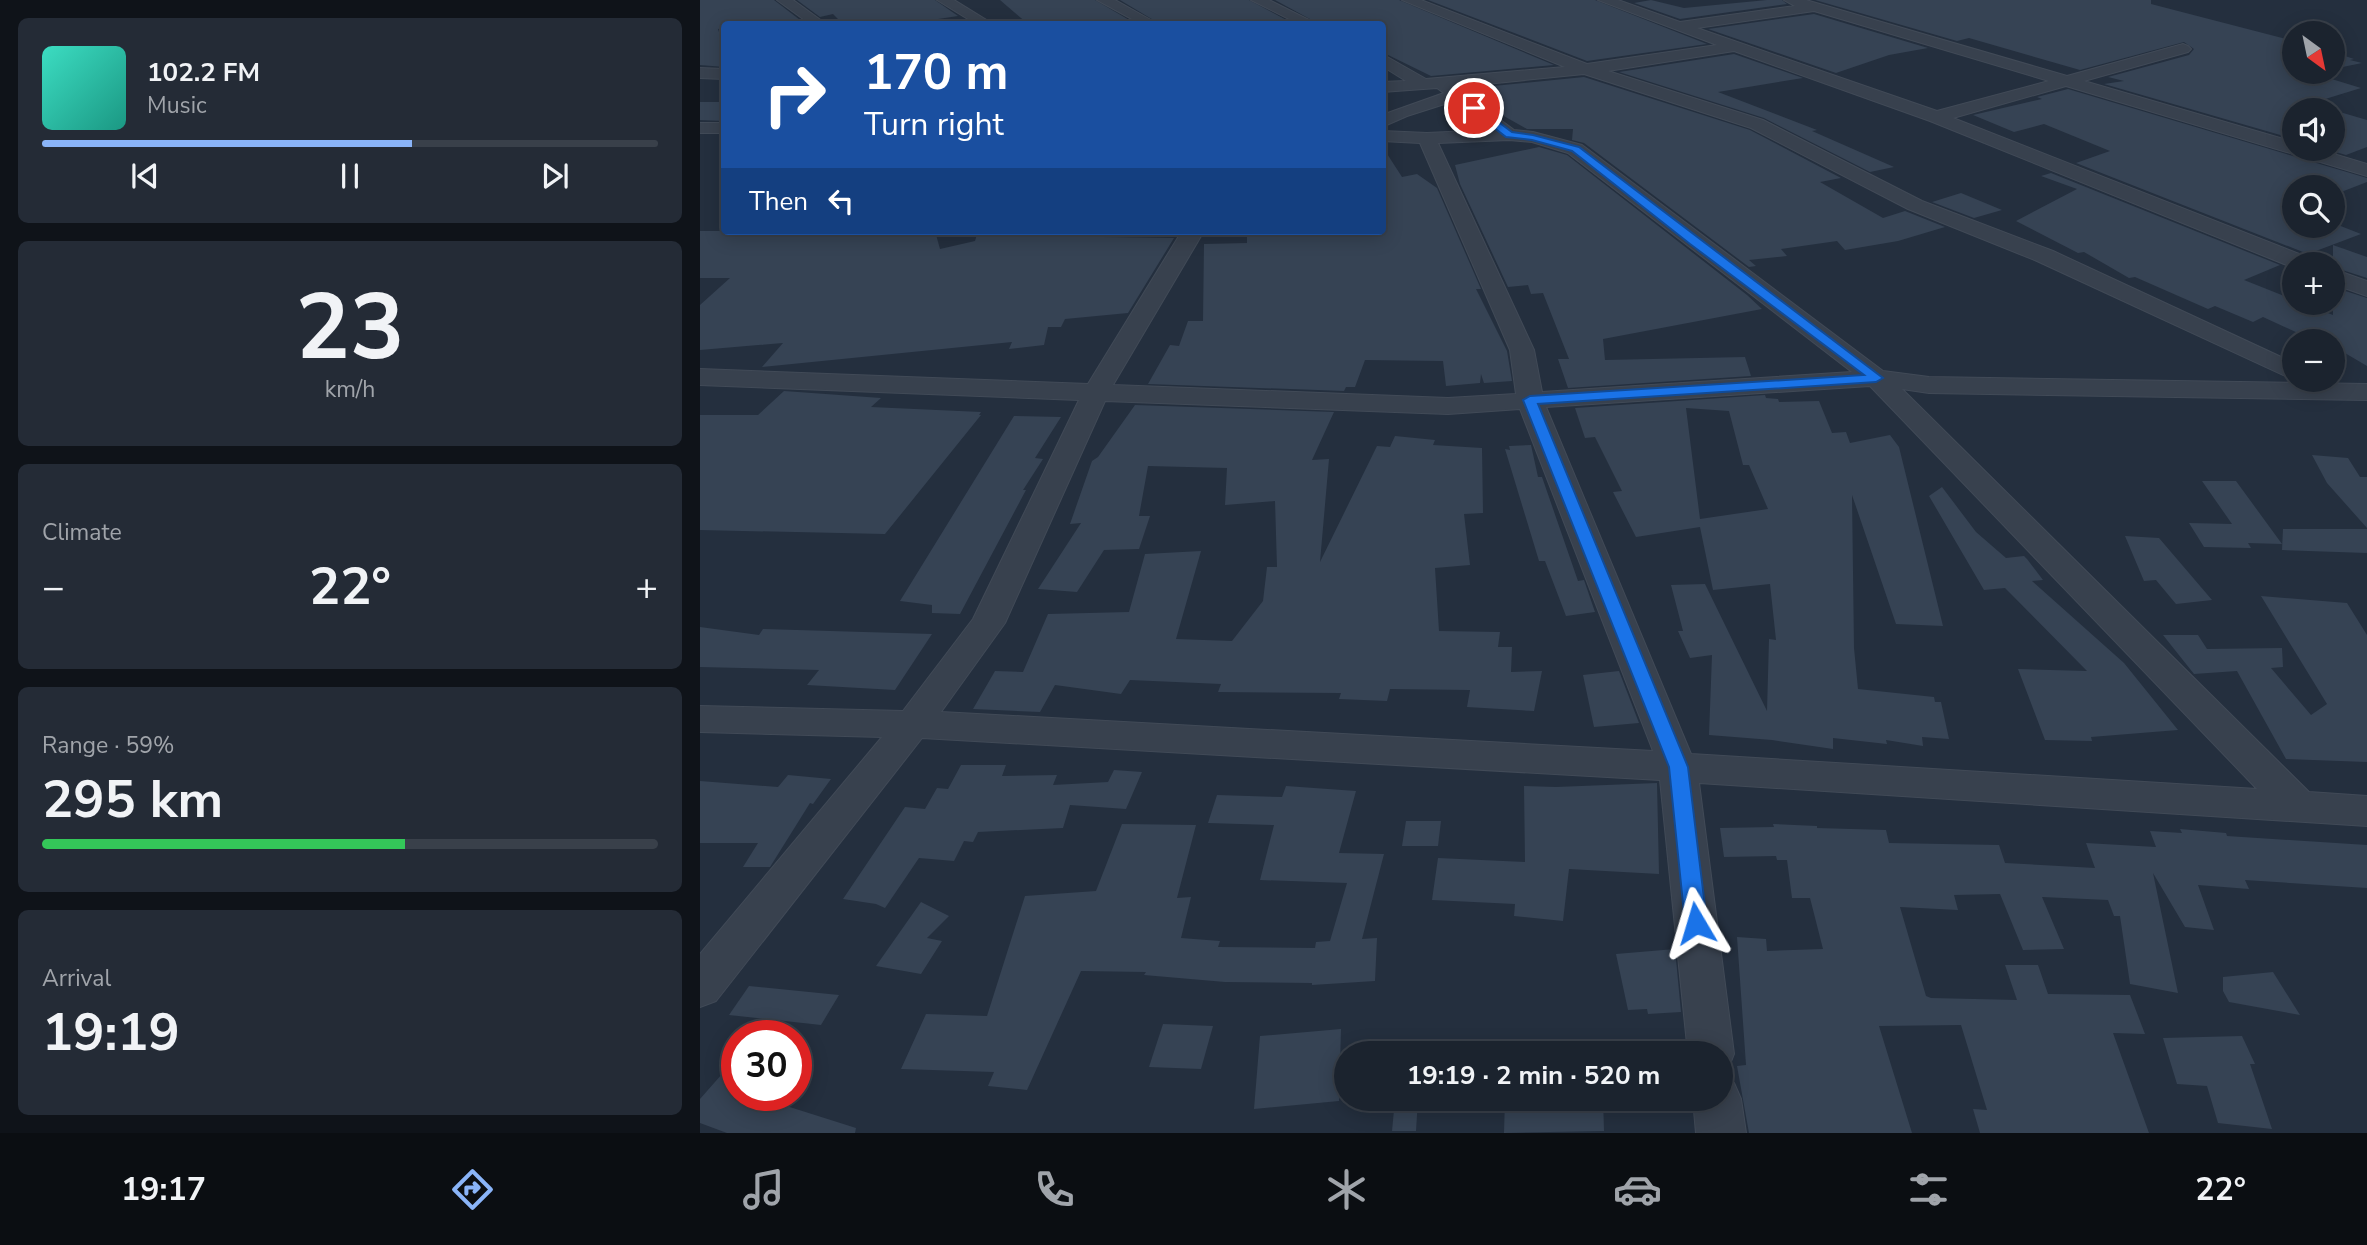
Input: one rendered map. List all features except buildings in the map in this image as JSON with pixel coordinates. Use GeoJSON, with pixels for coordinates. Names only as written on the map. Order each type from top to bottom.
{"type":"FeatureCollection","features":[{"type":"Feature","properties":{"kind":"street"},"geometry":{"type":"LineString","coordinates":[[783,0],[814,21]]}},
{"type":"Feature","properties":{"kind":"street"},"geometry":{"type":"LineString","coordinates":[[944,0],[981,21]]}},
{"type":"Feature","properties":{"kind":"street"},"geometry":{"type":"LineString","coordinates":[[1104,0],[1145,21]]}},
{"type":"Feature","properties":{"kind":"street"},"geometry":{"type":"LineString","coordinates":[[1258,0],[1304,21]]}},
{"type":"Feature","properties":{"kind":"street"},"geometry":{"type":"LineString","coordinates":[[1409,0],[1584,69],[1757,124],[1905,200],[2045,256],[2282,366]]}},
{"type":"Feature","properties":{"kind":"street"},"geometry":{"type":"LineString","coordinates":[[1605,0],[1936,117],[2282,255]]}},
{"type":"Feature","properties":{"kind":"street"},"geometry":{"type":"LineString","coordinates":[[1677,26],[1809,3],[2282,144]]}},
{"type":"Feature","properties":{"kind":"street"},"geometry":{"type":"LineString","coordinates":[[1386,87],[1650,62],[1736,46]]}},
{"type":"Feature","properties":{"kind":"street"},"geometry":{"type":"LineString","coordinates":[[1936,117],[2183,49]]}},
{"type":"Feature","properties":{"kind":"street"},"geometry":{"type":"LineString","coordinates":[[1386,61],[1457,95],[1509,135]]}},
{"type":"Feature","properties":{"kind":"street"},"geometry":{"type":"LineString","coordinates":[[700,73],[721,74]]}},
{"type":"Feature","properties":{"kind":"street"},"geometry":{"type":"LineString","coordinates":[[1386,120],[1401,112],[1457,95]]}},
{"type":"Feature","properties":{"kind":"street"},"geometry":{"type":"LineString","coordinates":[[700,128],[721,128]]}},
{"type":"Feature","properties":{"kind":"street"},"geometry":{"type":"LineString","coordinates":[[1386,136],[1427,138],[1509,135],[1533,137],[1575,149],[1693,242],[1876,378],[2298,806]]}},
{"type":"Feature","properties":{"kind":"street"},"geometry":{"type":"LineString","coordinates":[[1427,138],[1521,350],[1530,400],[1678,767],[1710,1041]]}},
{"type":"Feature","properties":{"kind":"street"},"geometry":{"type":"LineString","coordinates":[[2338,161],[2367,170]]}},
{"type":"Feature","properties":{"kind":"street"},"geometry":{"type":"LineString","coordinates":[[700,987],[913,724],[988,623],[1095,394],[1190,235]]}},
{"type":"Feature","properties":{"kind":"street"},"geometry":{"type":"LineString","coordinates":[[2345,281],[2367,289]]}},
{"type":"Feature","properties":{"kind":"street"},"geometry":{"type":"LineString","coordinates":[[700,377],[1448,406],[1876,378],[1929,385],[2354,392]]}},
{"type":"Feature","properties":{"kind":"street"},"geometry":{"type":"LineString","coordinates":[[700,719],[913,724],[1678,767],[2367,811]]}},
{"type":"Feature","properties":{"kind":"street"},"geometry":{"type":"LineString","coordinates":[[1718,1111],[1721,1133]]}},
{"type":"Feature","properties":{"kind":"route"},"geometry":{"type":"LineString","coordinates":[[1474,108],[1509,135],[1533,137],[1575,149],[1693,242],[1876,378],[1530,400],[1678,767],[1696,923]]}}]}
